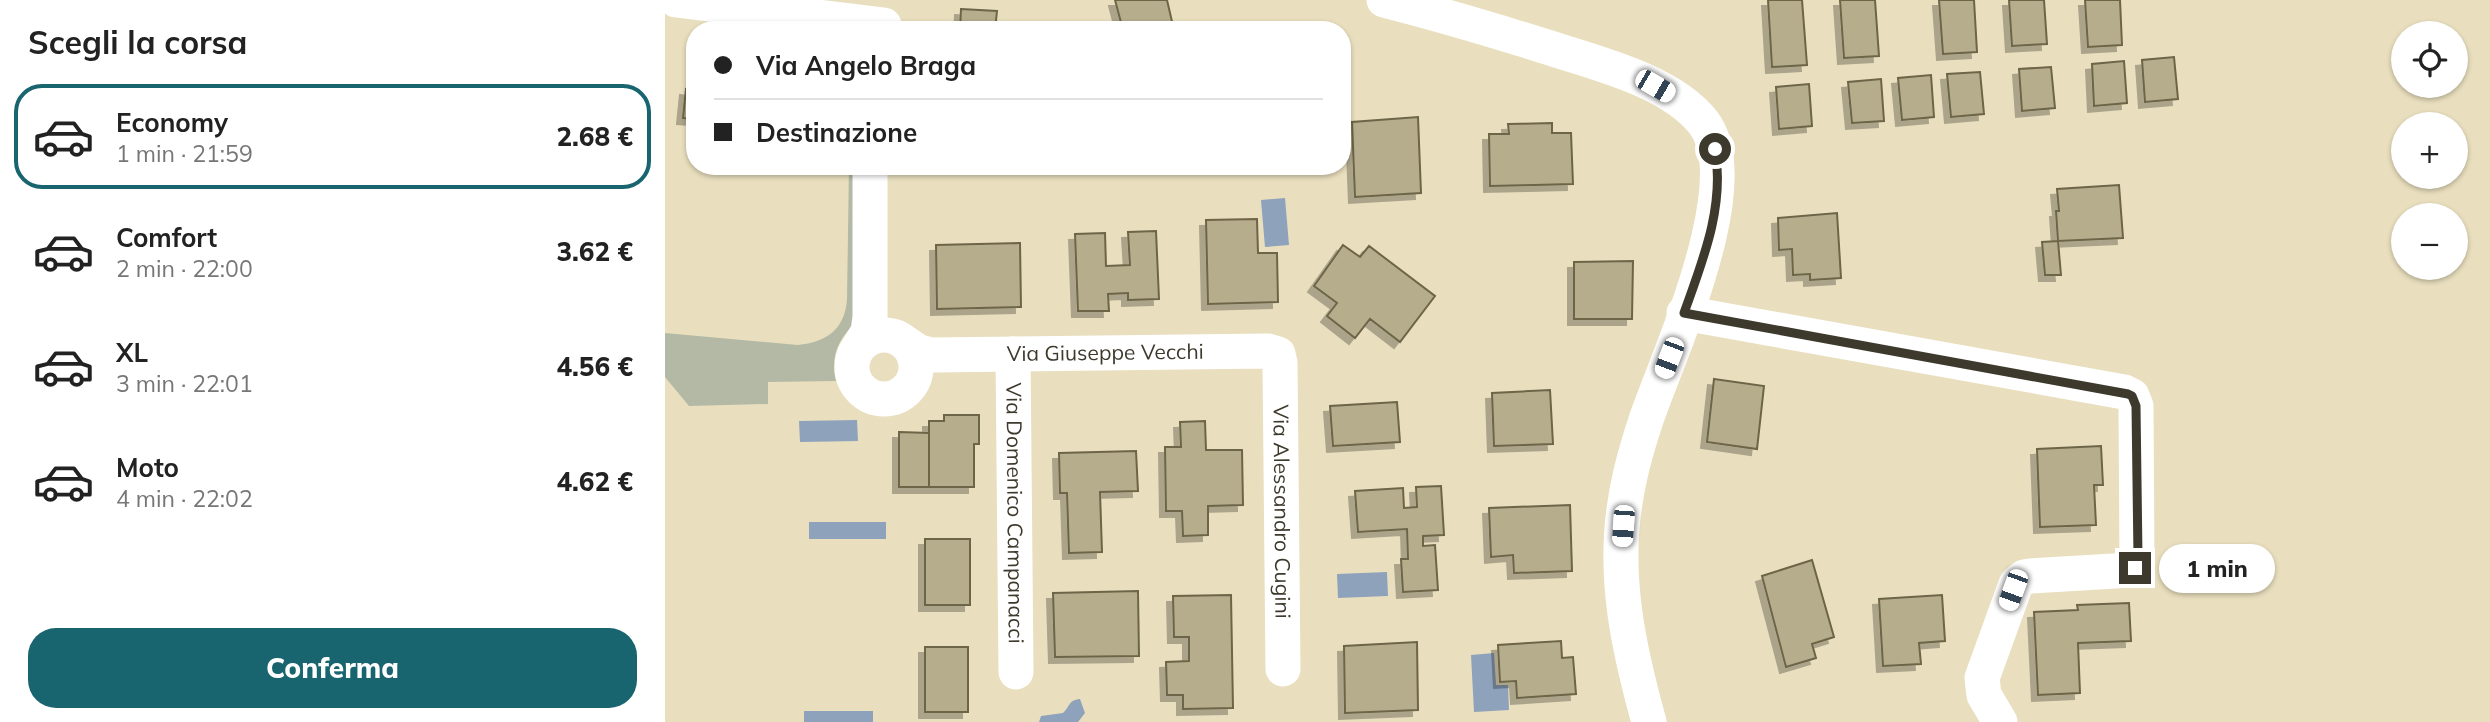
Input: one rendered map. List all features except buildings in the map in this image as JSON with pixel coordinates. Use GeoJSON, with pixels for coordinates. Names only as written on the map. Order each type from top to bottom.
{"type":"FeatureCollection","features":[{"type":"Feature","properties":{"kind":"street"},"geometry":{"type":"LineString","coordinates":[[676,0],[885,18]]}},
{"type":"Feature","properties":{"kind":"street"},"geometry":{"type":"LineString","coordinates":[[1384,0],[1488,29],[1623,72],[1669,94],[1703,122],[1710,134],[1715,149],[1718,178],[1709,236],[1639,443],[1624,516],[1621,565],[1625,623],[1649,722]]}},
{"type":"Feature","properties":{"kind":"street","name":"Via Giuseppe Vecchi"},"geometry":{"type":"LineString","coordinates":[[871,175],[896,345],[1013,354],[1269,351],[1278,354]]}},
{"type":"Feature","properties":{"kind":"street"},"geometry":{"type":"LineString","coordinates":[[1684,313],[2124,392],[2132,396],[2136,406],[2138,557],[2135,568],[2125,571],[2030,576],[2024,577],[2016,584],[1982,678],[1984,695],[2000,722]]}},
{"type":"Feature","properties":{"kind":"street","name":"Via Domenico Campanacci"},"geometry":{"type":"LineString","coordinates":[[1013,354],[1016,672]]}},
{"type":"Feature","properties":{"kind":"street","name":"Via Alessandro Cugini"},"geometry":{"type":"LineString","coordinates":[[1278,354],[1283,669]]}},
{"type":"Feature","properties":{"kind":"green space"},"geometry":{"type":"Polygon","coordinates":[[[849,175],[856,175],[856,323],[844,335],[837,349],[834,364],[836,381],[768,382],[768,404],[689,406],[665,377],[665,333],[798,345],[818,341],[833,332],[843,318],[847,299],[849,175]]]}},
{"type":"Feature","properties":{"kind":"water"},"geometry":{"type":"Polygon","coordinates":[[[1285,198],[1289,245],[1265,247],[1261,200],[1285,198]]]}},
{"type":"Feature","properties":{"kind":"water"},"geometry":{"type":"Polygon","coordinates":[[[857,420],[858,441],[800,442],[799,421],[857,420]]]}},
{"type":"Feature","properties":{"kind":"water"},"geometry":{"type":"Polygon","coordinates":[[[809,522],[886,522],[886,539],[809,539],[809,522]]]}},
{"type":"Feature","properties":{"kind":"water"},"geometry":{"type":"Polygon","coordinates":[[[1387,572],[1388,596],[1338,598],[1337,574],[1387,572]]]}},
{"type":"Feature","properties":{"kind":"water"},"geometry":{"type":"Polygon","coordinates":[[[1494,653],[1496,685],[1508,685],[1509,710],[1474,712],[1471,655],[1494,653]]]}},
{"type":"Feature","properties":{"kind":"water"},"geometry":{"type":"Polygon","coordinates":[[[1080,699],[1085,713],[1078,722],[1039,722],[1041,716],[1063,713],[1071,702],[1080,699]]]}},
{"type":"Feature","properties":{"kind":"water"},"geometry":{"type":"Polygon","coordinates":[[[804,711],[873,711],[873,722],[804,722],[804,711]]]}},
{"type":"Feature","properties":{"kind":"route"},"geometry":{"type":"LineString","coordinates":[[1715,149],[1718,178],[1715,214],[1684,313],[2132,396],[2136,406],[2138,557],[2135,568]]}}]}
